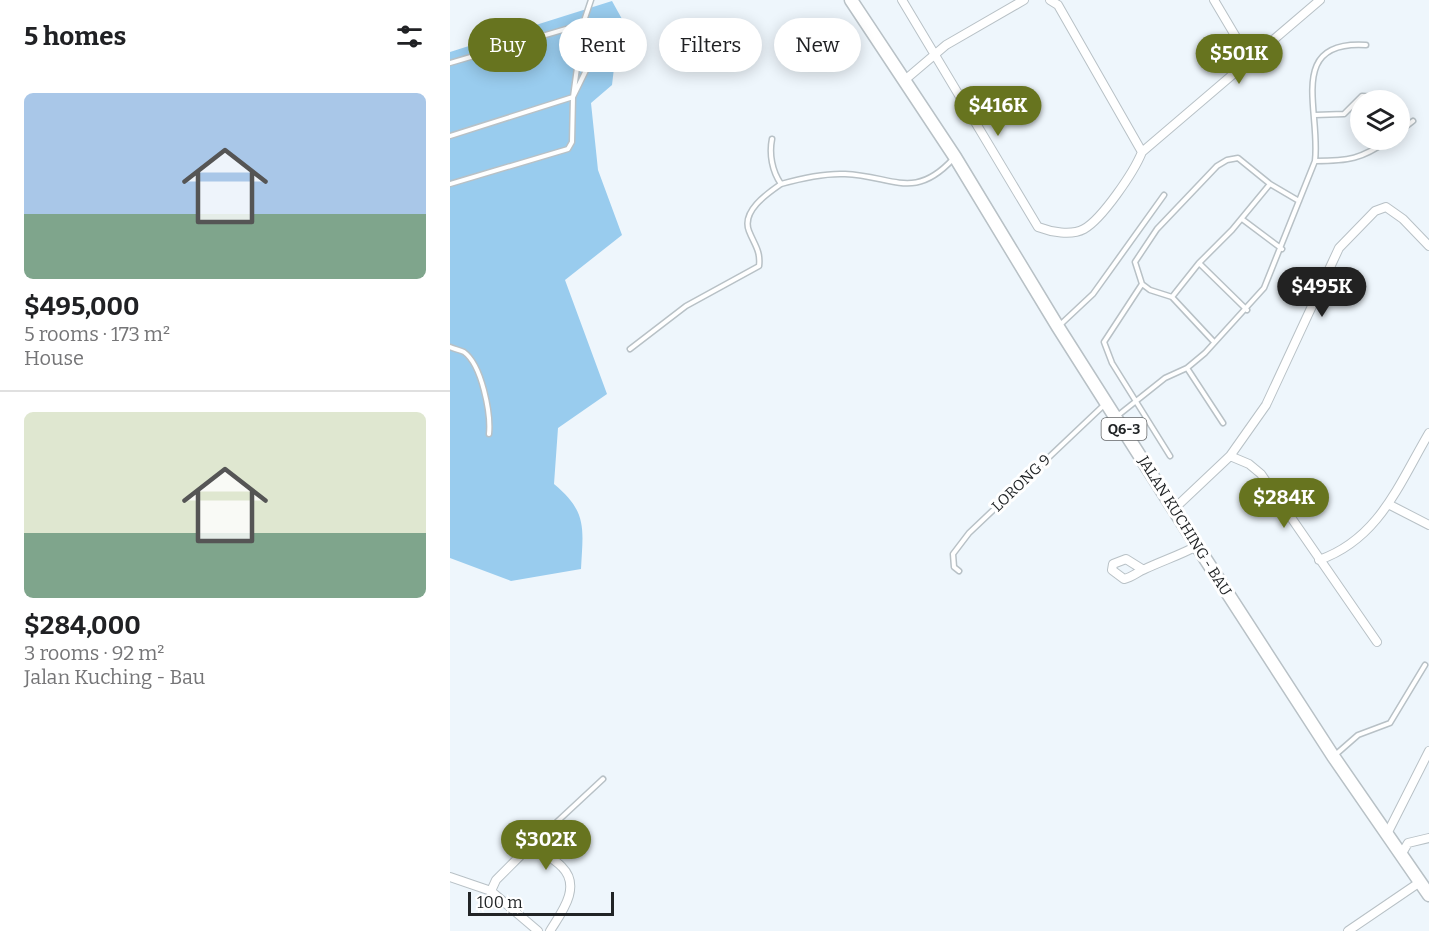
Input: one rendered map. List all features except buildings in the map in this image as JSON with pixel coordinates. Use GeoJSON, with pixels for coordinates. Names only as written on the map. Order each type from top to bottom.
{"type":"FeatureCollection","features":[{"type":"Feature","properties":{"kind":"main road","name":"JALAN KUCHING - BAU"},"geometry":{"type":"LineString","coordinates":[[851,0],[906,79],[956,157],[1058,327],[1197,546],[1333,756],[1429,895]]}},
{"type":"Feature","properties":{"kind":"street"},"geometry":{"type":"LineString","coordinates":[[902,0],[1038,227],[1054,232],[1082,230],[1095,221],[1137,164],[1142,152],[1320,0]]}},
{"type":"Feature","properties":{"kind":"street"},"geometry":{"type":"LineString","coordinates":[[906,79],[933,54],[1024,0]]}},
{"type":"Feature","properties":{"kind":"street"},"geometry":{"type":"LineString","coordinates":[[1050,0],[1058,5],[1142,152]]}},
{"type":"Feature","properties":{"kind":"street"},"geometry":{"type":"LineString","coordinates":[[1214,0],[1249,59]]}},
{"type":"Feature","properties":{"kind":"street"},"geometry":{"type":"LineString","coordinates":[[1175,508],[1230,456],[1266,405],[1339,248],[1358,225],[1375,211],[1386,207],[1403,219],[1429,246]]}},
{"type":"Feature","properties":{"kind":"street"},"geometry":{"type":"LineString","coordinates":[[1319,560],[1339,553],[1366,534],[1390,505],[1429,433]]}},
{"type":"Feature","properties":{"kind":"street"},"geometry":{"type":"LineString","coordinates":[[1230,456],[1249,464],[1261,474],[1377,642]]}},
{"type":"Feature","properties":{"kind":"street"},"geometry":{"type":"LineString","coordinates":[[1390,505],[1429,525]]}},
{"type":"Feature","properties":{"kind":"street"},"geometry":{"type":"LineString","coordinates":[[1142,569],[1168,561],[1197,546]]}},
{"type":"Feature","properties":{"kind":"street"},"geometry":{"type":"LineString","coordinates":[[1387,834],[1429,751]]}},
{"type":"Feature","properties":{"kind":"street"},"geometry":{"type":"LineString","coordinates":[[1401,855],[1408,843],[1429,838]]}},
{"type":"Feature","properties":{"kind":"street"},"geometry":{"type":"LineString","coordinates":[[492,891],[496,880],[531,845],[563,867],[569,879],[571,892],[550,931]]}},
{"type":"Feature","properties":{"kind":"street"},"geometry":{"type":"LineString","coordinates":[[450,877],[492,891],[538,931]]}},
{"type":"Feature","properties":{"kind":"street"},"geometry":{"type":"LineString","coordinates":[[1348,931],[1420,882]]}},
{"type":"Feature","properties":{"kind":"lane"},"geometry":{"type":"LineString","coordinates":[[585,18],[591,0]]}},
{"type":"Feature","properties":{"kind":"lane"},"geometry":{"type":"LineString","coordinates":[[450,63],[559,31]]}},
{"type":"Feature","properties":{"kind":"lane"},"geometry":{"type":"LineString","coordinates":[[1116,417],[1165,378],[1187,368],[1247,310],[1264,288],[1282,249],[1315,161],[1312,82],[1314,65],[1332,48],[1347,44],[1366,45]]}},
{"type":"Feature","properties":{"kind":"lane"},"geometry":{"type":"LineString","coordinates":[[450,184],[568,149],[572,142],[573,96],[576,72]]}},
{"type":"Feature","properties":{"kind":"lane"},"geometry":{"type":"LineString","coordinates":[[450,136],[573,96],[585,72]]}},
{"type":"Feature","properties":{"kind":"lane"},"geometry":{"type":"LineString","coordinates":[[1315,115],[1344,114],[1350,108]]}},
{"type":"Feature","properties":{"kind":"lane"},"geometry":{"type":"LineString","coordinates":[[772,139],[770,149],[772,162],[781,184]]}},
{"type":"Feature","properties":{"kind":"lane"},"geometry":{"type":"LineString","coordinates":[[1315,161],[1351,161],[1374,150]]}},
{"type":"Feature","properties":{"kind":"lane"},"geometry":{"type":"LineString","coordinates":[[630,349],[686,306],[759,266],[761,254],[747,228],[747,221],[763,196],[781,184],[803,178],[845,174],[906,184],[921,184],[956,157]]}},
{"type":"Feature","properties":{"kind":"lane"},"geometry":{"type":"LineString","coordinates":[[1214,342],[1172,297],[1150,290],[1142,284],[1135,262],[1157,230],[1217,166],[1238,158],[1270,184],[1299,201]]}},
{"type":"Feature","properties":{"kind":"lane"},"geometry":{"type":"LineString","coordinates":[[1172,297],[1199,263],[1242,219],[1270,184]]}},
{"type":"Feature","properties":{"kind":"lane"},"geometry":{"type":"LineString","coordinates":[[1058,327],[1094,294],[1164,195]]}},
{"type":"Feature","properties":{"kind":"lane"},"geometry":{"type":"LineString","coordinates":[[1242,219],[1282,249]]}},
{"type":"Feature","properties":{"kind":"lane"},"geometry":{"type":"LineString","coordinates":[[1199,263],[1247,310]]}},
{"type":"Feature","properties":{"kind":"lane"},"geometry":{"type":"LineString","coordinates":[[1142,284],[1104,342],[1106,352],[1170,456]]}},
{"type":"Feature","properties":{"kind":"lane"},"geometry":{"type":"LineString","coordinates":[[450,347],[464,352],[475,365],[490,420],[489,435]]}},
{"type":"Feature","properties":{"kind":"lane"},"geometry":{"type":"LineString","coordinates":[[1187,368],[1223,423]]}},
{"type":"Feature","properties":{"kind":"lane","name":"LORONG 9"},"geometry":{"type":"LineString","coordinates":[[959,571],[954,567],[953,554],[969,533],[1107,402]]}},
{"type":"Feature","properties":{"kind":"lane"},"geometry":{"type":"LineString","coordinates":[[1333,756],[1358,735],[1390,723],[1425,665]]}},
{"type":"Feature","properties":{"kind":"lane"},"geometry":{"type":"LineString","coordinates":[[531,845],[603,779]]}},
{"type":"Feature","properties":{"kind":"shaded area"},"geometry":{"type":"Polygon","coordinates":[[[612,1],[621,18],[559,18],[559,72],[614,72],[612,85],[591,103],[598,170],[622,235],[565,280],[607,394],[558,428],[554,484],[573,503],[581,522],[581,569],[511,581],[450,558],[450,52],[468,46],[468,72],[547,72],[547,21],[612,1]]]}}]}
